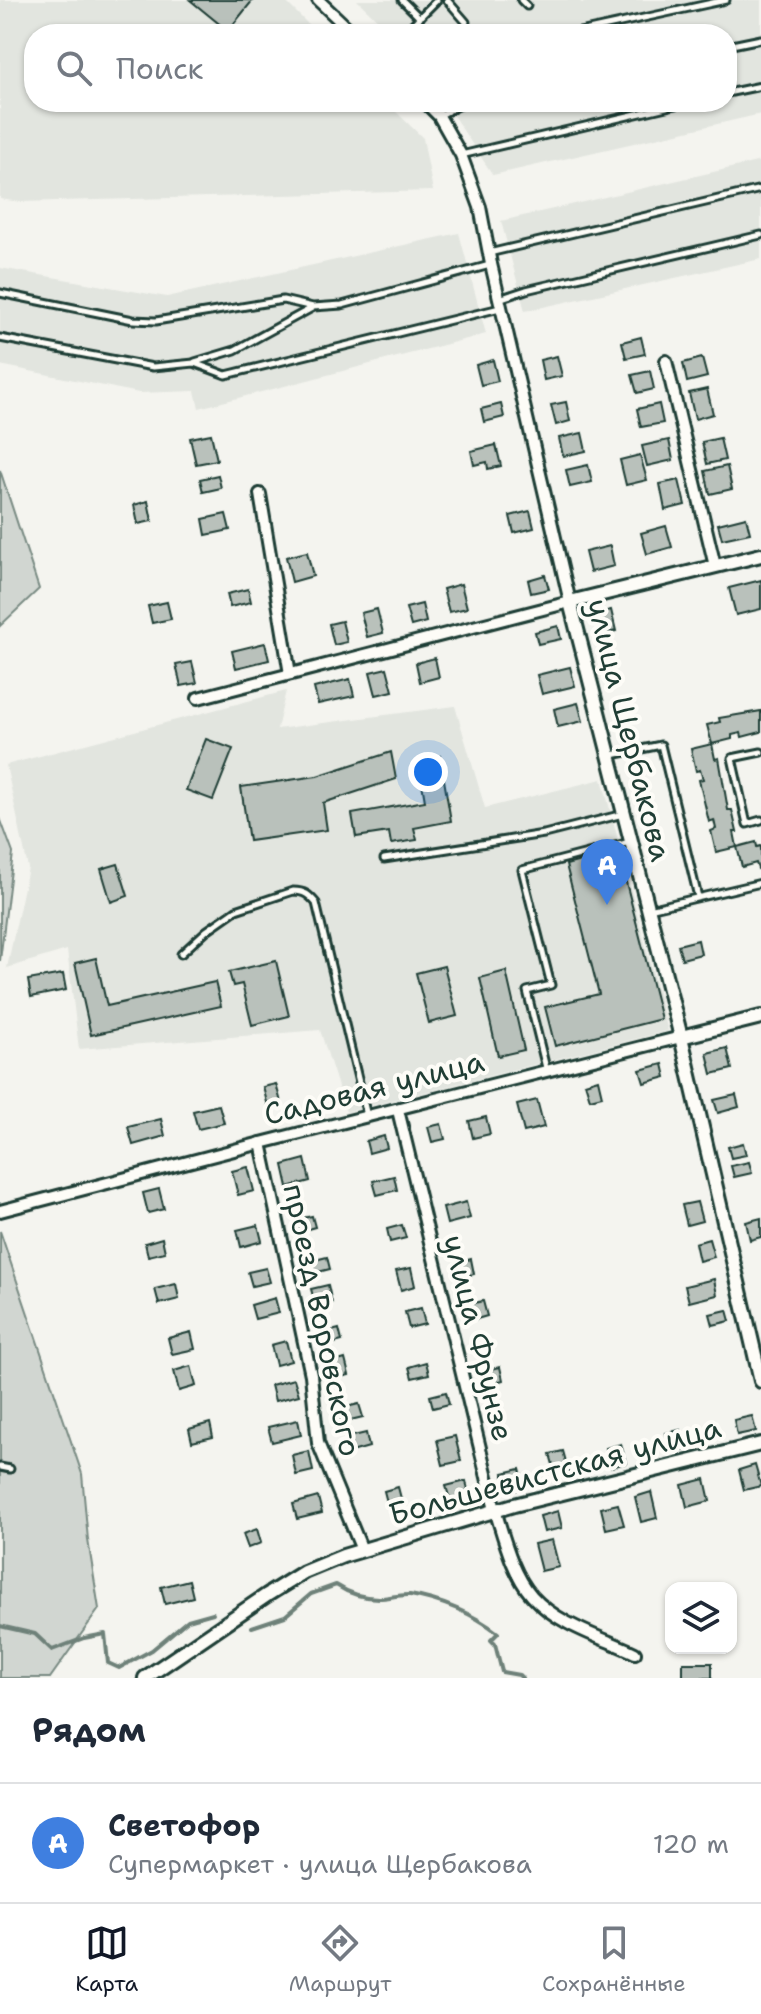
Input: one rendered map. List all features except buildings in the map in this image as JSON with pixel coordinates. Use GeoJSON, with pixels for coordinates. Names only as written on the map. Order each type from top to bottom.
{"type":"FeatureCollection","features":[{"type":"Feature","properties":{"kind":"street"},"geometry":{"type":"LineString","coordinates":[[318,0],[343,24]]}},
{"type":"Feature","properties":{"kind":"street","name":"улица Щербакова"},"geometry":{"type":"LineString","coordinates":[[435,112],[461,155],[480,207],[570,602],[681,1037],[761,1381]]}},
{"type":"Feature","properties":{"kind":"street"},"geometry":{"type":"LineString","coordinates":[[666,361],[715,566]]}},
{"type":"Feature","properties":{"kind":"street"},"geometry":{"type":"LineString","coordinates":[[260,494],[290,674]]}},
{"type":"Feature","properties":{"kind":"street"},"geometry":{"type":"LineString","coordinates":[[198,698],[761,555]]}},
{"type":"Feature","properties":{"kind":"street","name":"Садовая улица"},"geometry":{"type":"LineString","coordinates":[[0,1211],[761,1017]]}},
{"type":"Feature","properties":{"kind":"street","name":"улица Фрунзе"},"geometry":{"type":"LineString","coordinates":[[398,1110],[495,1510],[514,1565],[532,1595],[562,1621],[635,1653]]}},
{"type":"Feature","properties":{"kind":"street","name":"проезд Воровского"},"geometry":{"type":"LineString","coordinates":[[261,1143],[311,1375],[318,1443],[362,1550]]}},
{"type":"Feature","properties":{"kind":"street","name":"Большевистская улица"},"geometry":{"type":"LineString","coordinates":[[145,1678],[304,1572],[362,1550],[495,1510],[761,1444]]}},
{"type":"Feature","properties":{"kind":"lane"},"geometry":{"type":"LineString","coordinates":[[402,0],[420,18]]}},
{"type":"Feature","properties":{"kind":"lane"},"geometry":{"type":"LineString","coordinates":[[414,24],[437,0]]}},
{"type":"Feature","properties":{"kind":"lane"},"geometry":{"type":"LineString","coordinates":[[447,0],[466,22]]}},
{"type":"Feature","properties":{"kind":"lane"},"geometry":{"type":"LineString","coordinates":[[521,0],[527,6]]}},
{"type":"Feature","properties":{"kind":"lane"},"geometry":{"type":"LineString","coordinates":[[616,24],[726,0]]}},
{"type":"Feature","properties":{"kind":"lane"},"geometry":{"type":"LineString","coordinates":[[737,44],[761,39]]}},
{"type":"Feature","properties":{"kind":"lane"},"geometry":{"type":"LineString","coordinates":[[737,91],[761,86]]}},
{"type":"Feature","properties":{"kind":"lane"},"geometry":{"type":"LineString","coordinates":[[439,116],[447,112]]}},
{"type":"Feature","properties":{"kind":"lane"},"geometry":{"type":"LineString","coordinates":[[461,155],[645,112]]}},
{"type":"Feature","properties":{"kind":"lane"},"geometry":{"type":"LineString","coordinates":[[0,293],[133,320],[156,321],[283,300],[313,307],[342,305],[490,259],[761,189]]}},
{"type":"Feature","properties":{"kind":"lane"},"geometry":{"type":"LineString","coordinates":[[194,363],[226,375],[761,235]]}},
{"type":"Feature","properties":{"kind":"lane"},"geometry":{"type":"LineString","coordinates":[[0,338],[153,367],[194,363],[235,350],[313,307]]}},
{"type":"Feature","properties":{"kind":"lane"},"geometry":{"type":"LineString","coordinates":[[609,755],[661,745],[698,897]]}},
{"type":"Feature","properties":{"kind":"lane"},"geometry":{"type":"LineString","coordinates":[[761,752],[732,758],[747,824],[761,820]]}},
{"type":"Feature","properties":{"kind":"lane"},"geometry":{"type":"LineString","coordinates":[[384,859],[544,834],[624,814]]}},
{"type":"Feature","properties":{"kind":"lane"},"geometry":{"type":"LineString","coordinates":[[548,1073],[527,991],[551,985],[522,870],[631,841]]}},
{"type":"Feature","properties":{"kind":"lane"},"geometry":{"type":"LineString","coordinates":[[648,909],[761,883]]}},
{"type":"Feature","properties":{"kind":"lane"},"geometry":{"type":"LineString","coordinates":[[181,954],[236,910],[293,891],[303,891],[310,896],[316,903],[367,1117]]}},
{"type":"Feature","properties":{"kind":"lane"},"geometry":{"type":"LineString","coordinates":[[0,1467],[10,1469]]}},
{"type":"Feature","properties":{"kind":"shaded area"},"geometry":{"type":"Polygon","coordinates":[[[0,0],[284,0],[308,24],[24,24],[24,112],[396,112],[423,138],[433,191],[20,202],[0,199],[0,0]]]}},
{"type":"Feature","properties":{"kind":"shaded area"},"geometry":{"type":"Polygon","coordinates":[[[357,0],[579,0],[582,3],[594,0],[761,0],[761,114],[493,175],[451,112],[737,112],[737,24],[382,24],[357,0]]]}},
{"type":"Feature","properties":{"kind":"shaded area"},"geometry":{"type":"Polygon","coordinates":[[[761,161],[761,259],[525,311],[501,221],[761,161]]]}},
{"type":"Feature","properties":{"kind":"shaded area"},"geometry":{"type":"Polygon","coordinates":[[[459,233],[486,334],[199,408],[195,391],[139,393],[0,365],[0,268],[167,297],[459,233]]]}},
{"type":"Feature","properties":{"kind":"shaded area"},"geometry":{"type":"Polygon","coordinates":[[[0,470],[39,589],[0,626],[0,470]]]}},
{"type":"Feature","properties":{"kind":"shaded area"},"geometry":{"type":"Polygon","coordinates":[[[286,691],[277,729],[455,706],[485,808],[602,779],[668,1031],[346,1112],[320,1030],[79,1049],[67,950],[7,968],[28,868],[6,765],[286,691]]]}},
{"type":"Feature","properties":{"kind":"shaded area"},"geometry":{"type":"Polygon","coordinates":[[[0,818],[13,853],[0,961],[0,818]]]}},
{"type":"Feature","properties":{"kind":"shaded area"},"geometry":{"type":"Polygon","coordinates":[[[0,1231],[82,1474],[99,1609],[50,1678],[0,1678],[0,1231]]]}},
{"type":"Feature","properties":{"kind":"waterway"},"geometry":{"type":"LineString","coordinates":[[252,1627],[285,1616],[311,1594],[336,1585],[368,1597],[410,1595],[457,1609],[498,1633],[491,1640],[495,1644],[502,1672],[522,1678]]}},
{"type":"Feature","properties":{"kind":"waterway"},"geometry":{"type":"LineString","coordinates":[[0,1626],[35,1634],[52,1650],[105,1634],[108,1663],[119,1668],[152,1650],[188,1620],[213,1613]]}},
{"type":"Feature","properties":{"kind":"place","name":"Светофор"},"geometry":{"type":"Point","coordinates":[607,905]}}]}
